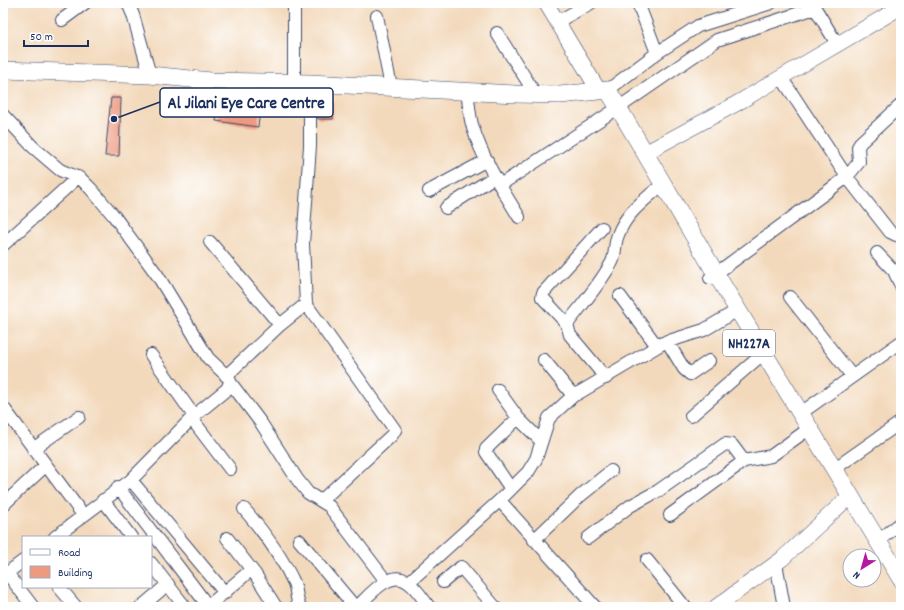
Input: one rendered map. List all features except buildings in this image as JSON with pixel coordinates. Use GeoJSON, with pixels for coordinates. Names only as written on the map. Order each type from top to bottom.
{"type":"FeatureCollection","features":[{"type":"Feature","properties":{"kind":"highway"},"geometry":{"type":"LineString","coordinates":[[3,70],[150,75],[210,80],[392,87],[536,95],[560,95],[603,90]]}},
{"type":"Feature","properties":{"kind":"highway","name":"NH227A"},"geometry":{"type":"LineString","coordinates":[[603,90],[657,189],[834,469],[847,499],[901,594]]}},
{"type":"Feature","properties":{"kind":"highway","name":"NH227A"},"geometry":{"type":"LineString","coordinates":[[615,110],[645,154],[713,276],[731,314],[803,433],[847,499],[878,541],[901,579]]}},
{"type":"Feature","properties":{"kind":"main road"},"geometry":{"type":"LineString","coordinates":[[546,3],[603,90]]}},
{"type":"Feature","properties":{"kind":"main road"},"geometry":{"type":"LineString","coordinates":[[555,3],[603,90]]}},
{"type":"Feature","properties":{"kind":"main road"},"geometry":{"type":"LineString","coordinates":[[645,154],[901,7]]}},
{"type":"Feature","properties":{"kind":"main road"},"geometry":{"type":"LineString","coordinates":[[716,607],[776,563],[847,499]]}},
{"type":"Feature","properties":{"kind":"street"},"geometry":{"type":"LineString","coordinates":[[62,20],[85,3]]}},
{"type":"Feature","properties":{"kind":"street"},"geometry":{"type":"LineString","coordinates":[[128,3],[133,15],[150,75]]}},
{"type":"Feature","properties":{"kind":"street"},"geometry":{"type":"LineString","coordinates":[[294,3],[310,146],[303,244],[306,304],[395,430],[392,436],[322,500]]}},
{"type":"Feature","properties":{"kind":"street"},"geometry":{"type":"LineString","coordinates":[[564,18],[591,3]]}},
{"type":"Feature","properties":{"kind":"street"},"geometry":{"type":"LineString","coordinates":[[638,3],[656,53]]}},
{"type":"Feature","properties":{"kind":"street"},"geometry":{"type":"LineString","coordinates":[[603,90],[698,26],[770,3]]}},
{"type":"Feature","properties":{"kind":"street"},"geometry":{"type":"LineString","coordinates":[[446,208],[497,181],[615,110],[717,40],[814,6],[837,44]]}},
{"type":"Feature","properties":{"kind":"street"},"geometry":{"type":"LineString","coordinates":[[377,16],[392,87]]}},
{"type":"Feature","properties":{"kind":"street"},"geometry":{"type":"LineString","coordinates":[[497,33],[536,95]]}},
{"type":"Feature","properties":{"kind":"street"},"geometry":{"type":"LineString","coordinates":[[780,77],[847,177],[890,232],[896,235],[901,235]]}},
{"type":"Feature","properties":{"kind":"street"},"geometry":{"type":"LineString","coordinates":[[467,91],[472,126],[486,160],[519,217]]}},
{"type":"Feature","properties":{"kind":"street"},"geometry":{"type":"LineString","coordinates":[[713,276],[847,177],[859,162],[858,147],[861,142],[901,105]]}},
{"type":"Feature","properties":{"kind":"street"},"geometry":{"type":"LineString","coordinates":[[3,115],[33,147],[60,170],[78,177],[105,205],[142,252],[165,286],[208,358],[228,379],[261,423],[308,493],[322,500],[343,522],[386,581]]}},
{"type":"Feature","properties":{"kind":"street"},"geometry":{"type":"LineString","coordinates":[[429,191],[486,160]]}},
{"type":"Feature","properties":{"kind":"street"},"geometry":{"type":"LineString","coordinates":[[3,245],[78,177]]}},
{"type":"Feature","properties":{"kind":"street"},"geometry":{"type":"LineString","coordinates":[[567,324],[588,297],[611,263],[614,257],[617,236],[628,216],[657,189]]}},
{"type":"Feature","properties":{"kind":"street"},"geometry":{"type":"LineString","coordinates":[[602,228],[543,293],[543,300],[567,324],[570,336],[606,378]]}},
{"type":"Feature","properties":{"kind":"street"},"geometry":{"type":"LineString","coordinates":[[210,242],[280,325]]}},
{"type":"Feature","properties":{"kind":"street"},"geometry":{"type":"LineString","coordinates":[[877,253],[894,271],[901,285]]}},
{"type":"Feature","properties":{"kind":"street"},"geometry":{"type":"LineString","coordinates":[[620,296],[690,374],[709,361]]}},
{"type":"Feature","properties":{"kind":"street"},"geometry":{"type":"LineString","coordinates":[[790,297],[852,376]]}},
{"type":"Feature","properties":{"kind":"street"},"geometry":{"type":"LineString","coordinates":[[56,536],[118,487],[131,480],[193,418],[227,388],[228,379],[280,325],[306,304]]}},
{"type":"Feature","properties":{"kind":"street"},"geometry":{"type":"LineString","coordinates":[[409,582],[511,489],[532,465],[549,418],[574,395],[606,378],[662,344],[704,330],[731,314]]}},
{"type":"Feature","properties":{"kind":"street"},"geometry":{"type":"LineString","coordinates":[[800,414],[852,376],[900,346]]}},
{"type":"Feature","properties":{"kind":"street"},"geometry":{"type":"LineString","coordinates":[[151,355],[193,418],[230,469]]}},
{"type":"Feature","properties":{"kind":"street"},"geometry":{"type":"LineString","coordinates":[[691,416],[758,358]]}},
{"type":"Feature","properties":{"kind":"street"},"geometry":{"type":"LineString","coordinates":[[544,360],[574,395]]}},
{"type":"Feature","properties":{"kind":"street"},"geometry":{"type":"LineString","coordinates":[[498,390],[518,418],[541,441]]}},
{"type":"Feature","properties":{"kind":"street"},"geometry":{"type":"LineString","coordinates":[[3,407],[45,466],[83,515]]}},
{"type":"Feature","properties":{"kind":"street"},"geometry":{"type":"LineString","coordinates":[[33,449],[79,418]]}},
{"type":"Feature","properties":{"kind":"street"},"geometry":{"type":"LineString","coordinates":[[511,489],[486,452],[486,448],[518,418]]}},
{"type":"Feature","properties":{"kind":"street"},"geometry":{"type":"LineString","coordinates":[[834,469],[901,422]]}},
{"type":"Feature","properties":{"kind":"street"},"geometry":{"type":"LineString","coordinates":[[670,515],[744,461],[771,456],[803,433]]}},
{"type":"Feature","properties":{"kind":"street"},"geometry":{"type":"LineString","coordinates":[[588,538],[630,506],[658,491],[725,444],[732,445],[744,461]]}},
{"type":"Feature","properties":{"kind":"street"},"geometry":{"type":"LineString","coordinates":[[3,505],[45,466]]}},
{"type":"Feature","properties":{"kind":"street"},"geometry":{"type":"LineString","coordinates":[[534,540],[580,496],[610,471]]}},
{"type":"Feature","properties":{"kind":"street"},"geometry":{"type":"LineString","coordinates":[[131,480],[225,593]]}},
{"type":"Feature","properties":{"kind":"street"},"geometry":{"type":"LineString","coordinates":[[118,487],[207,607],[252,570]]}},
{"type":"Feature","properties":{"kind":"street"},"geometry":{"type":"LineString","coordinates":[[103,500],[130,536]]}},
{"type":"Feature","properties":{"kind":"street"},"geometry":{"type":"LineString","coordinates":[[499,501],[595,607]]}},
{"type":"Feature","properties":{"kind":"street"},"geometry":{"type":"LineString","coordinates":[[244,509],[260,528],[289,574],[296,587],[300,607]]}},
{"type":"Feature","properties":{"kind":"street"},"geometry":{"type":"LineString","coordinates":[[878,541],[901,524]]}},
{"type":"Feature","properties":{"kind":"street"},"geometry":{"type":"LineString","coordinates":[[227,538],[252,570],[276,607]]}},
{"type":"Feature","properties":{"kind":"street"},"geometry":{"type":"LineString","coordinates":[[299,540],[356,607],[386,581],[397,579],[409,582],[429,607]]}},
{"type":"Feature","properties":{"kind":"street"},"geometry":{"type":"LineString","coordinates":[[647,560],[685,607]]}},
{"type":"Feature","properties":{"kind":"street"},"geometry":{"type":"LineString","coordinates":[[22,562],[5,575],[33,607]]}},
{"type":"Feature","properties":{"kind":"street"},"geometry":{"type":"LineString","coordinates":[[776,563],[784,607]]}},
{"type":"Feature","properties":{"kind":"street"},"geometry":{"type":"LineString","coordinates":[[152,564],[185,607]]}},
{"type":"Feature","properties":{"kind":"street"},"geometry":{"type":"LineString","coordinates":[[443,582],[461,567],[495,607]]}},
{"type":"Feature","properties":{"kind":"street"},"geometry":{"type":"LineString","coordinates":[[141,607],[168,584]]}},
{"type":"Feature","properties":{"kind":"street"},"geometry":{"type":"LineString","coordinates":[[60,588],[76,607]]}},
{"type":"Feature","properties":{"kind":"place","name":"Al Jilani Eye Care Centre"},"geometry":{"type":"Point","coordinates":[114,119]}}]}
